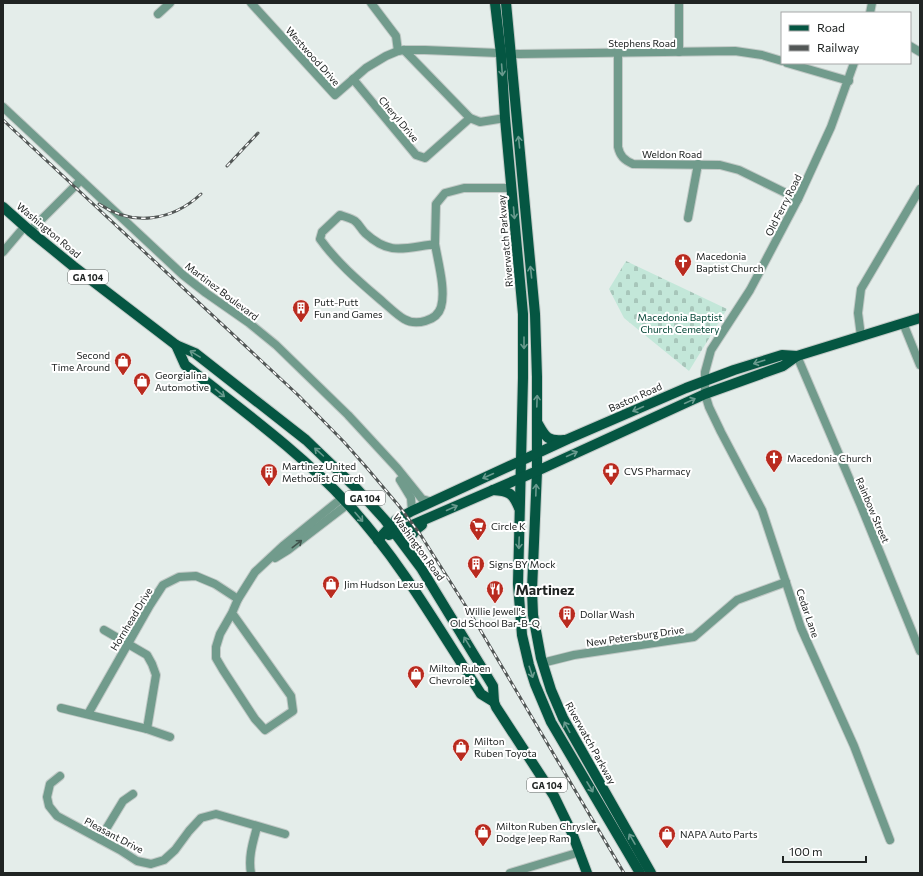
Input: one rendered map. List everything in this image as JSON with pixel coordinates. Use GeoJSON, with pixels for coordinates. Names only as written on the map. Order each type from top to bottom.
{"type":"FeatureCollection","features":[{"type":"Feature","properties":{"kind":"main road","name":"Riverwatch Parkway"},"geometry":{"type":"LineString","coordinates":[[495,3],[506,54],[535,314],[537,471],[533,615],[542,663],[550,690],[563,718],[651,873]]}},
{"type":"Feature","properties":{"kind":"main road","name":"Riverwatch Parkway"},"geometry":{"type":"LineString","coordinates":[[506,3],[505,118],[523,314],[519,595],[524,645],[533,678],[551,722],[640,873]]}},
{"type":"Feature","properties":{"kind":"main road","name":"Washington Road"},"geometry":{"type":"LineString","coordinates":[[3,207],[28,229],[176,345],[195,353],[306,440],[344,475],[372,505],[418,564],[493,686],[494,702],[496,707],[554,796],[580,852],[587,873]]}},
{"type":"Feature","properties":{"kind":"main road","name":"Baston Road"},"geometry":{"type":"LineString","coordinates":[[378,540],[392,530],[396,520],[412,511],[568,439],[686,388],[734,370],[782,355],[797,356],[920,318]]}},
{"type":"Feature","properties":{"kind":"main road","name":"Washington Road"},"geometry":{"type":"LineString","coordinates":[[176,345],[185,365],[296,454],[345,501],[378,540],[410,583],[481,694],[494,702]]}},
{"type":"Feature","properties":{"kind":"main road"},"geometry":{"type":"LineString","coordinates":[[392,530],[428,519],[706,394],[783,366],[797,356]]}},
{"type":"Feature","properties":{"kind":"main road"},"geometry":{"type":"LineString","coordinates":[[536,421],[545,436],[552,440],[568,439]]}},
{"type":"Feature","properties":{"kind":"main road"},"geometry":{"type":"LineString","coordinates":[[491,490],[509,493],[516,499],[520,510]]}},
{"type":"Feature","properties":{"kind":"main road"},"geometry":{"type":"LineString","coordinates":[[372,505],[391,515],[412,511]]}},
{"type":"Feature","properties":{"kind":"main road"},"geometry":{"type":"LineString","coordinates":[[418,564],[410,541],[413,532],[428,519]]}},
{"type":"Feature","properties":{"kind":"main road"},"geometry":{"type":"LineString","coordinates":[[519,595],[533,595]]}},
{"type":"Feature","properties":{"kind":"street"},"geometry":{"type":"LineString","coordinates":[[158,14],[170,3]]}},
{"type":"Feature","properties":{"kind":"street","name":"Westwood Drive"},"geometry":{"type":"LineString","coordinates":[[251,3],[335,95],[366,68],[380,59],[401,50],[506,54]]}},
{"type":"Feature","properties":{"kind":"street"},"geometry":{"type":"LineString","coordinates":[[371,3],[396,36],[401,50],[470,118],[480,122],[505,118]]}},
{"type":"Feature","properties":{"kind":"street"},"geometry":{"type":"LineString","coordinates":[[679,3],[679,52]]}},
{"type":"Feature","properties":{"kind":"street"},"geometry":{"type":"LineString","coordinates":[[911,47],[920,52]]}},
{"type":"Feature","properties":{"kind":"street","name":"Stephens Road"},"geometry":{"type":"LineString","coordinates":[[506,54],[736,51],[781,62]]}},
{"type":"Feature","properties":{"kind":"street","name":"Weldon Road"},"geometry":{"type":"LineString","coordinates":[[618,52],[618,147],[620,155],[625,161],[633,164],[698,164],[730,167],[798,199]]}},
{"type":"Feature","properties":{"kind":"street"},"geometry":{"type":"LineString","coordinates":[[790,64],[849,81]]}},
{"type":"Feature","properties":{"kind":"street","name":"Old Ferry Road"},"geometry":{"type":"LineString","coordinates":[[706,394],[705,372],[711,350],[750,290],[798,199],[831,127],[849,81],[854,64]]}},
{"type":"Feature","properties":{"kind":"street","name":"Cheryl Drive"},"geometry":{"type":"LineString","coordinates":[[353,79],[416,155],[425,158],[470,118]]}},
{"type":"Feature","properties":{"kind":"street","name":"Martinez Boulevard"},"geometry":{"type":"LineString","coordinates":[[3,107],[189,280],[249,323],[276,345],[348,415],[422,499],[432,502]]}},
{"type":"Feature","properties":{"kind":"street"},"geometry":{"type":"LineString","coordinates":[[688,218],[698,164]]}},
{"type":"Feature","properties":{"kind":"street"},"geometry":{"type":"LineString","coordinates":[[3,252],[81,180]]}},
{"type":"Feature","properties":{"kind":"street"},"geometry":{"type":"LineString","coordinates":[[435,244],[398,249],[389,248],[377,243],[364,232],[354,220],[340,215],[322,232],[320,240],[365,287],[397,314],[406,320],[421,322],[432,318],[440,310],[442,298],[435,244],[436,204],[445,193],[464,188],[512,188]]}},
{"type":"Feature","properties":{"kind":"street"},"geometry":{"type":"LineString","coordinates":[[861,336],[858,313],[861,289],[920,190]]}},
{"type":"Feature","properties":{"kind":"street"},"geometry":{"type":"LineString","coordinates":[[902,323],[920,365]]}},
{"type":"Feature","properties":{"kind":"street","name":"Rainbow Street"},"geometry":{"type":"LineString","coordinates":[[797,356],[867,520],[920,651]]}},
{"type":"Feature","properties":{"kind":"street","name":"Cedar Lane"},"geometry":{"type":"LineString","coordinates":[[706,394],[709,407],[721,432],[762,510],[801,628],[854,746],[890,840]]}},
{"type":"Feature","properties":{"kind":"street","name":"Martinez Boulevard"},"geometry":{"type":"LineString","coordinates":[[390,462],[411,498],[412,511]]}},
{"type":"Feature","properties":{"kind":"street"},"geometry":{"type":"LineString","coordinates":[[232,613],[291,696],[293,711],[265,730],[255,719],[222,670],[216,658],[216,647],[220,634],[238,599],[255,572],[284,545],[345,501]]}},
{"type":"Feature","properties":{"kind":"street","name":"Hornhead Drive"},"geometry":{"type":"LineString","coordinates":[[88,714],[163,585],[179,577],[196,576],[215,584],[238,599]]}},
{"type":"Feature","properties":{"kind":"street","name":"New Petersburg Drive"},"geometry":{"type":"LineString","coordinates":[[542,663],[574,655],[694,638],[737,600],[786,582]]}},
{"type":"Feature","properties":{"kind":"street"},"geometry":{"type":"LineString","coordinates":[[104,630],[147,655],[156,675],[147,729]]}},
{"type":"Feature","properties":{"kind":"street"},"geometry":{"type":"LineString","coordinates":[[61,708],[147,729],[170,737]]}},
{"type":"Feature","properties":{"kind":"street","name":"Pleasant Drive"},"geometry":{"type":"LineString","coordinates":[[60,776],[50,784],[47,797],[49,806],[57,816],[137,861],[151,864],[164,860],[175,850],[201,818],[216,814],[285,834]]}},
{"type":"Feature","properties":{"kind":"street"},"geometry":{"type":"LineString","coordinates":[[100,839],[123,801],[133,794]]}},
{"type":"Feature","properties":{"kind":"street"},"geometry":{"type":"LineString","coordinates":[[251,873],[250,866],[252,845],[257,827]]}},
{"type":"Feature","properties":{"kind":"street"},"geometry":{"type":"LineString","coordinates":[[510,873],[580,852]]}},
{"type":"Feature","properties":{"kind":"green space","name":"Macedonia Baptist Church Cemetery"},"geometry":{"type":"Polygon","coordinates":[[[626,261],[727,309],[689,371],[624,318],[609,289],[626,261]]]}},
{"type":"Feature","properties":{"kind":"railway"},"geometry":{"type":"LineString","coordinates":[[3,120],[298,395],[344,442],[399,506],[420,534],[472,616],[624,873]]}},
{"type":"Feature","properties":{"kind":"railway"},"geometry":{"type":"LineString","coordinates":[[227,166],[258,133]]}},
{"type":"Feature","properties":{"kind":"railway"},"geometry":{"type":"LineString","coordinates":[[99,204],[125,216],[152,218],[178,210],[201,194]]}},
{"type":"Feature","properties":{"kind":"place","name":"Macedonia Baptist Church"},"geometry":{"type":"Point","coordinates":[683,277]}},
{"type":"Feature","properties":{"kind":"place","name":"Putt-Putt Fun and Games"},"geometry":{"type":"Point","coordinates":[301,323]}},
{"type":"Feature","properties":{"kind":"place","name":"Second Time Around"},"geometry":{"type":"Point","coordinates":[123,376]}},
{"type":"Feature","properties":{"kind":"place","name":"Georgialina Automotive"},"geometry":{"type":"Point","coordinates":[142,396]}},
{"type":"Feature","properties":{"kind":"place","name":"Macedonia Church"},"geometry":{"type":"Point","coordinates":[774,473]}},
{"type":"Feature","properties":{"kind":"place","name":"CVS Pharmacy"},"geometry":{"type":"Point","coordinates":[611,486]}},
{"type":"Feature","properties":{"kind":"place","name":"Martinez United Methodist Church"},"geometry":{"type":"Point","coordinates":[269,487]}},
{"type":"Feature","properties":{"kind":"place","name":"Circle K"},"geometry":{"type":"Point","coordinates":[478,541]}},
{"type":"Feature","properties":{"kind":"place","name":"Signs BY Mock"},"geometry":{"type":"Point","coordinates":[476,579]}},
{"type":"Feature","properties":{"kind":"place","name":"Jim Hudson Lexus"},"geometry":{"type":"Point","coordinates":[331,599]}},
{"type":"Feature","properties":{"kind":"place","name":"Willie Jewell's Old School Bar-B-Q"},"geometry":{"type":"Point","coordinates":[495,604]}},
{"type":"Feature","properties":{"kind":"place","name":"Dollar Wash"},"geometry":{"type":"Point","coordinates":[567,629]}},
{"type":"Feature","properties":{"kind":"place","name":"Milton Ruben Chevrolet"},"geometry":{"type":"Point","coordinates":[416,689]}},
{"type":"Feature","properties":{"kind":"place","name":"Milton Ruben Toyota"},"geometry":{"type":"Point","coordinates":[461,762]}},
{"type":"Feature","properties":{"kind":"place","name":"Milton Ruben Chrysler Dodge Jeep Ram"},"geometry":{"type":"Point","coordinates":[483,847]}},
{"type":"Feature","properties":{"kind":"place","name":"NAPA Auto Parts"},"geometry":{"type":"Point","coordinates":[667,849]}},
{"type":"Feature","properties":{"kind":"district","name":"Martinez"},"geometry":{"type":"Point","coordinates":[545,589]}}]}
